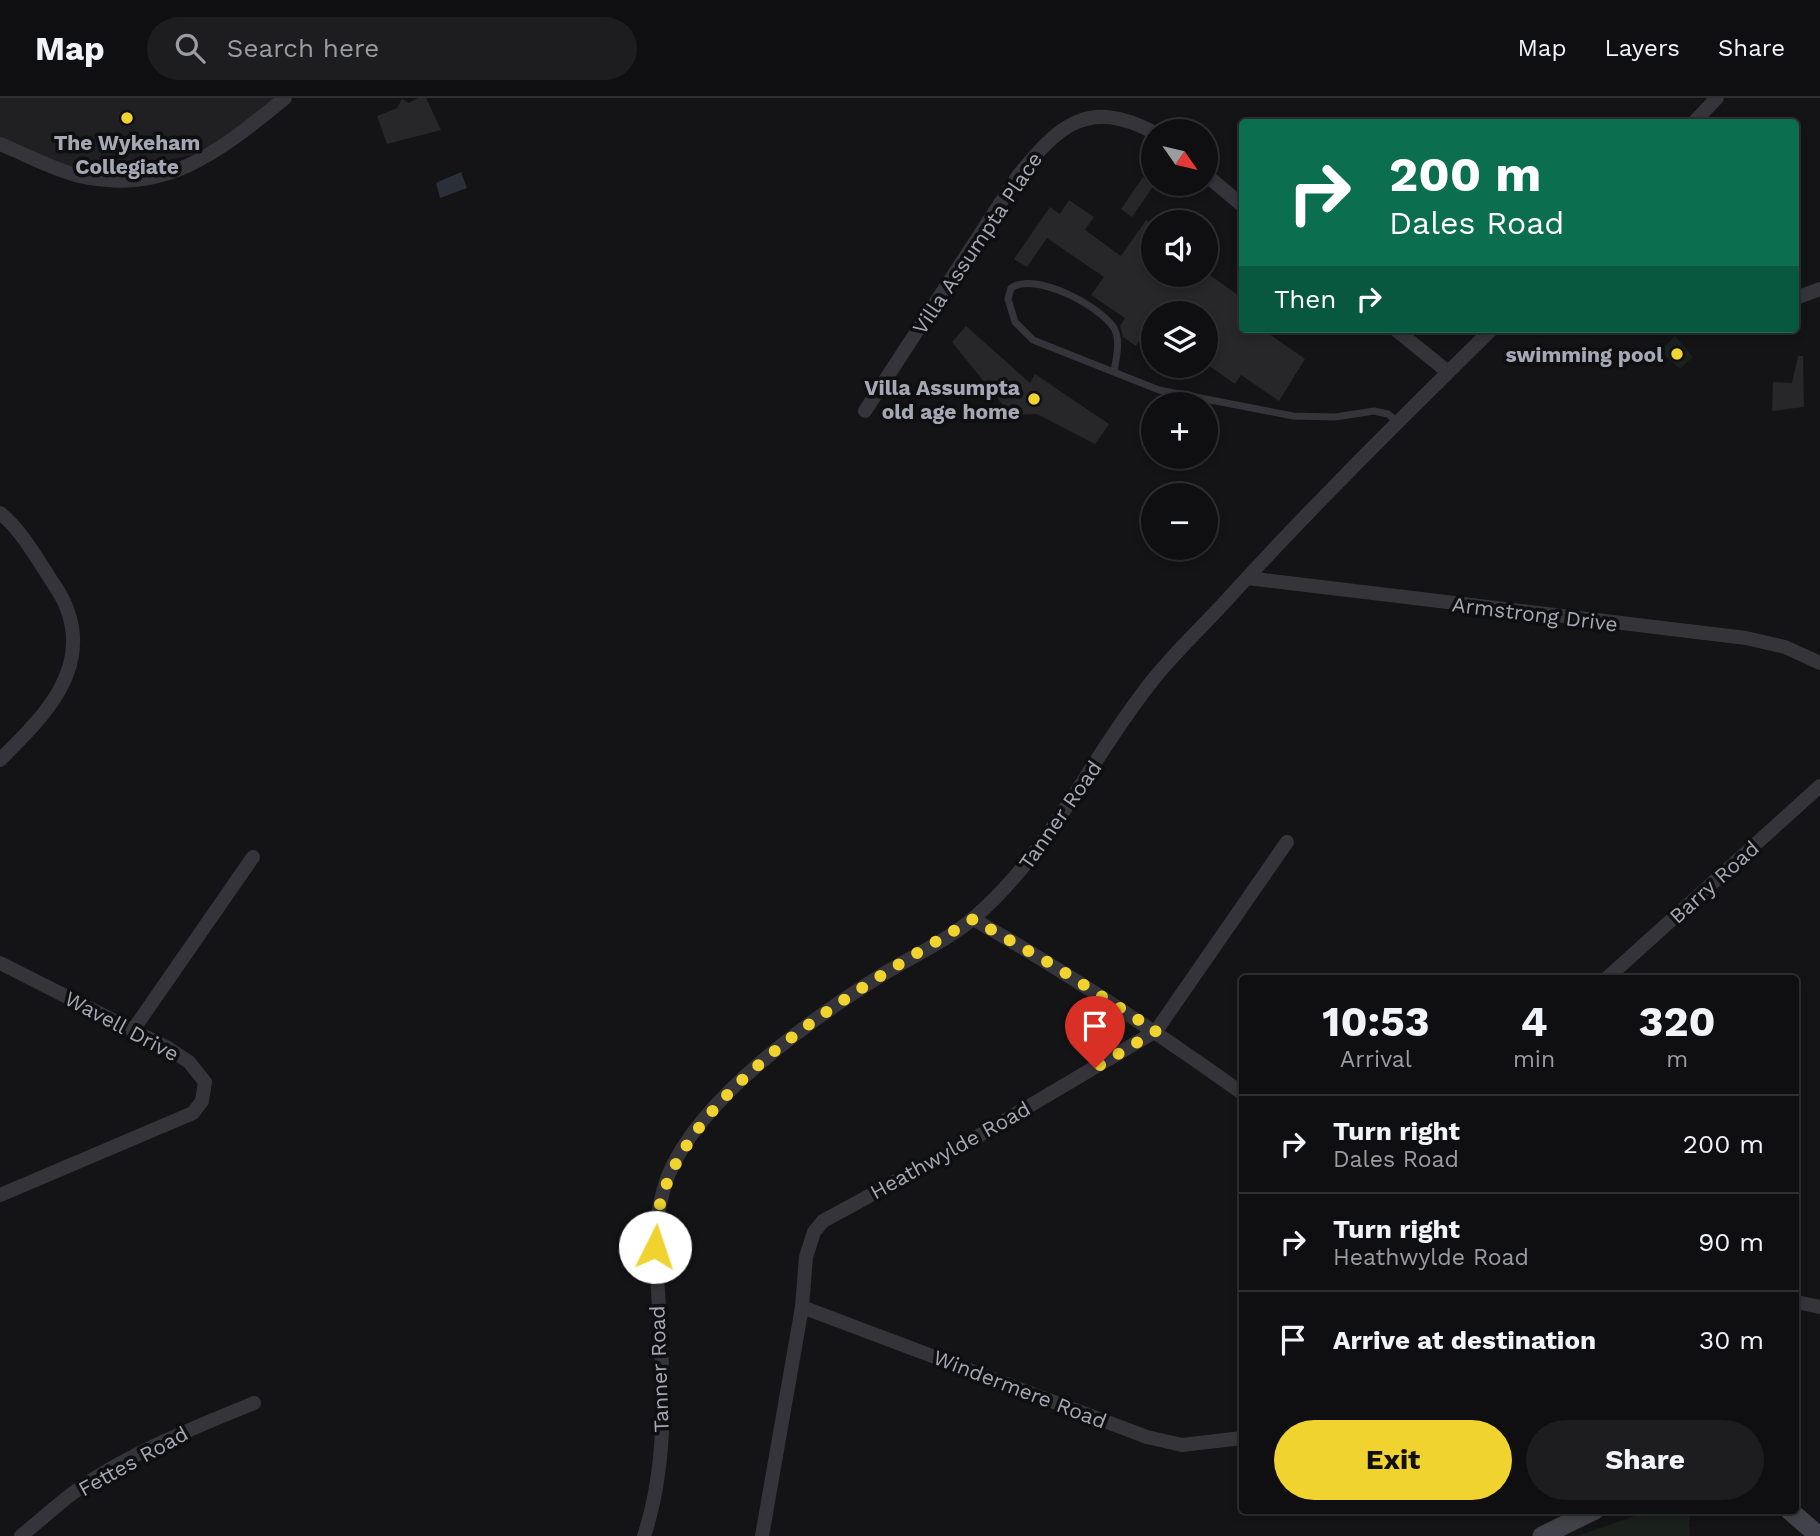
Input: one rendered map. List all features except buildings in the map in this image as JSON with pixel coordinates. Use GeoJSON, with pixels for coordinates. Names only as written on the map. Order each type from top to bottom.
{"type":"FeatureCollection","features":[{"type":"Feature","properties":{"kind":"street"},"geometry":{"type":"LineString","coordinates":[[0,144],[79,176],[136,181],[163,176],[190,166],[237,137],[285,98]]}},
{"type":"Feature","properties":{"kind":"street"},"geometry":{"type":"LineString","coordinates":[[1697,119],[1717,98]]}},
{"type":"Feature","properties":{"kind":"street","name":"Villa Assumpta Place"},"geometry":{"type":"LineString","coordinates":[[865,411],[1018,176],[1044,143],[1061,128],[1080,117],[1117,114],[1141,124]]}},
{"type":"Feature","properties":{"kind":"street"},"geometry":{"type":"LineString","coordinates":[[1218,185],[1239,202]]}},
{"type":"Feature","properties":{"kind":"street"},"geometry":{"type":"LineString","coordinates":[[1799,297],[1820,289]]}},
{"type":"Feature","properties":{"kind":"street"},"geometry":{"type":"LineString","coordinates":[[1400,333],[1448,372]]}},
{"type":"Feature","properties":{"kind":"street","name":"Tanner Road"},"geometry":{"type":"LineString","coordinates":[[644,1536],[653,1509],[660,1471],[662,1422],[655,1231],[668,1175],[680,1154],[721,1101],[777,1048],[880,976],[973,919],[1004,890],[1042,846],[1151,681],[1398,422],[1488,333]]}},
{"type":"Feature","properties":{"kind":"street"},"geometry":{"type":"LineString","coordinates":[[0,513],[33,552],[54,586],[67,609],[75,642],[71,667],[64,685],[38,722],[0,760]]}},
{"type":"Feature","properties":{"kind":"street","name":"Armstrong Drive"},"geometry":{"type":"LineString","coordinates":[[1247,578],[1746,638],[1816,657]]}},
{"type":"Feature","properties":{"kind":"street","name":"Barry Road"},"geometry":{"type":"LineString","coordinates":[[1610,975],[1820,786]]}},
{"type":"Feature","properties":{"kind":"street","name":"Heathwylde Road"},"geometry":{"type":"LineString","coordinates":[[763,1536],[802,1307],[808,1248],[823,1221],[970,1141],[1156,1031],[1287,842]]}},
{"type":"Feature","properties":{"kind":"street"},"geometry":{"type":"LineString","coordinates":[[133,1030],[253,857]]}},
{"type":"Feature","properties":{"kind":"street"},"geometry":{"type":"LineString","coordinates":[[973,919],[1056,967],[1156,1031],[1239,1091]]}},
{"type":"Feature","properties":{"kind":"street","name":"Wavell Drive"},"geometry":{"type":"LineString","coordinates":[[0,963],[168,1048],[189,1062],[205,1082],[205,1093],[193,1113],[0,1195]]}},
{"type":"Feature","properties":{"kind":"street"},"geometry":{"type":"LineString","coordinates":[[1799,1303],[1820,1307]]}},
{"type":"Feature","properties":{"kind":"street","name":"Windermere Road"},"geometry":{"type":"LineString","coordinates":[[802,1307],[1147,1437],[1182,1445],[1239,1439]]}},
{"type":"Feature","properties":{"kind":"street","name":"Fettes Road"},"geometry":{"type":"LineString","coordinates":[[21,1536],[82,1486],[123,1462],[175,1435],[254,1403]]}},
{"type":"Feature","properties":{"kind":"street"},"geometry":{"type":"LineString","coordinates":[[1542,1536],[1587,1514]]}},
{"type":"Feature","properties":{"kind":"street"},"geometry":{"type":"LineString","coordinates":[[1794,1514],[1819,1536]]}},
{"type":"Feature","properties":{"kind":"lane"},"geometry":{"type":"LineString","coordinates":[[1114,372],[1117,335],[1105,317],[1063,292],[1022,283],[1011,288],[1008,299],[1015,322],[1033,340],[1159,390],[1267,413],[1314,418],[1374,411],[1388,414],[1398,422]]}},
{"type":"Feature","properties":{"kind":"shaded area","name":"The Wykeham Collegiate"},"geometry":{"type":"Polygon","coordinates":[[[0,98],[279,98],[209,151],[120,171],[60,165],[0,138],[0,98]]]}},
{"type":"Feature","properties":{"kind":"shaded area"},"geometry":{"type":"Polygon","coordinates":[[[461,172],[467,188],[440,198],[436,183],[461,172]]]}},
{"type":"Feature","properties":{"kind":"shaded area","name":"swimming pool"},"geometry":{"type":"Polygon","coordinates":[[[1675,336],[1693,357],[1680,369],[1660,351],[1675,336]]]}},
{"type":"Feature","properties":{"kind":"shaded area"},"geometry":{"type":"Polygon","coordinates":[[[1640,1514],[1689,1514],[1690,1536],[1577,1536],[1640,1514]]]}},
{"type":"Feature","properties":{"kind":"place","name":"The Wykeham Collegiate"},"geometry":{"type":"Point","coordinates":[127,118]}},
{"type":"Feature","properties":{"kind":"place","name":"swimming pool"},"geometry":{"type":"Point","coordinates":[1677,354]}},
{"type":"Feature","properties":{"kind":"place","name":"Villa Assumpta old age home"},"geometry":{"type":"Point","coordinates":[1034,399]}},
{"type":"Feature","properties":{"kind":"route"},"geometry":{"type":"LineString","coordinates":[[655,1247],[659,1205],[668,1175],[680,1154],[721,1101],[777,1048],[880,976],[973,919],[1056,967],[1156,1031],[1095,1068]]}}]}
